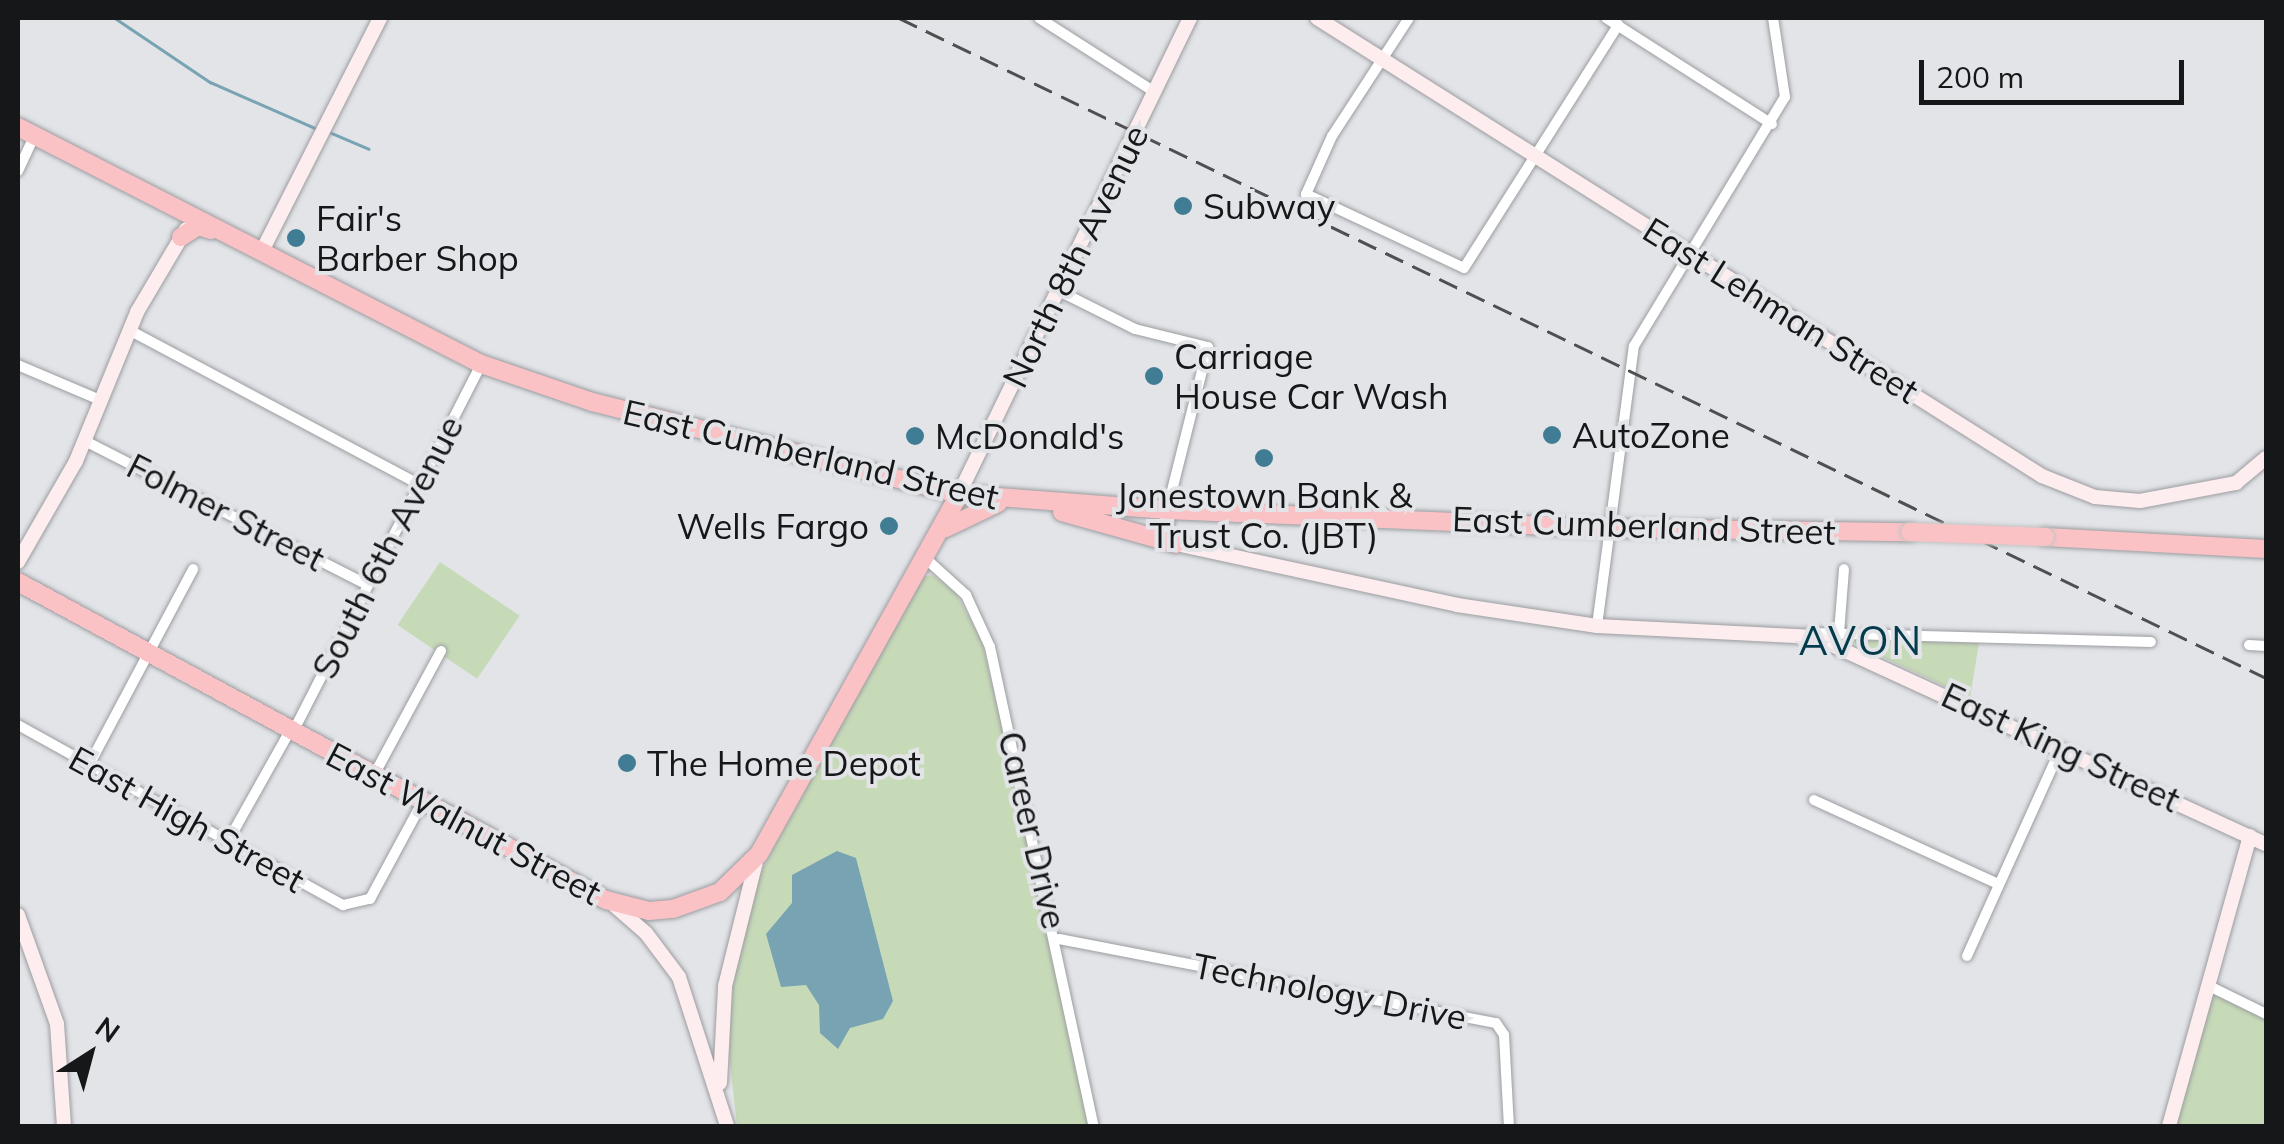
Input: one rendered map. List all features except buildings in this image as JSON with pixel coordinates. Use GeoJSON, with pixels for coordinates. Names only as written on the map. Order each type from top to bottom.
{"type":"FeatureCollection","features":[{"type":"Feature","properties":{"kind":"highway","name":"East Cumberland Street"},"geometry":{"type":"LineString","coordinates":[[26,131],[481,364],[698,429],[959,494],[1007,501],[1166,510],[1605,528],[1910,532],[2266,549]]}},
{"type":"Feature","properties":{"kind":"highway"},"geometry":{"type":"LineString","coordinates":[[181,237],[205,227],[252,250],[263,249]]}},
{"type":"Feature","properties":{"kind":"highway","name":"East Walnut Street"},"geometry":{"type":"LineString","coordinates":[[18,582],[606,900],[649,911],[690,905],[720,892],[758,854],[959,494]]}},
{"type":"Feature","properties":{"kind":"highway"},"geometry":{"type":"LineString","coordinates":[[935,539],[960,516],[1007,501]]}},
{"type":"Feature","properties":{"kind":"highway"},"geometry":{"type":"LineString","coordinates":[[1028,502],[1176,544]]}},
{"type":"Feature","properties":{"kind":"street"},"geometry":{"type":"LineString","coordinates":[[263,249],[380,18]]}},
{"type":"Feature","properties":{"kind":"street"},"geometry":{"type":"LineString","coordinates":[[1040,18],[1153,92]]}},
{"type":"Feature","properties":{"kind":"street","name":"North 8th Avenue"},"geometry":{"type":"LineString","coordinates":[[959,494],[1190,18]]}},
{"type":"Feature","properties":{"kind":"street","name":"East Lehman Street"},"geometry":{"type":"LineString","coordinates":[[1317,18],[2042,476],[2095,497],[2140,500],[2208,492],[2236,484],[2266,458]]}},
{"type":"Feature","properties":{"kind":"street"},"geometry":{"type":"LineString","coordinates":[[1409,18],[1332,136],[1306,194],[1464,268],[1618,25]]}},
{"type":"Feature","properties":{"kind":"street"},"geometry":{"type":"LineString","coordinates":[[1606,18],[1772,124]]}},
{"type":"Feature","properties":{"kind":"street"},"geometry":{"type":"LineString","coordinates":[[1597,626],[1605,528],[1634,346],[1772,124],[1784,98],[1786,75],[1773,18]]}},
{"type":"Feature","properties":{"kind":"street"},"geometry":{"type":"LineString","coordinates":[[18,171],[26,131]]}},
{"type":"Feature","properties":{"kind":"street"},"geometry":{"type":"LineString","coordinates":[[18,562],[85,441],[129,330],[194,215]]}},
{"type":"Feature","properties":{"kind":"street"},"geometry":{"type":"LineString","coordinates":[[1059,291],[1135,329],[1208,347],[1166,510],[1168,536],[1176,544]]}},
{"type":"Feature","properties":{"kind":"street"},"geometry":{"type":"LineString","coordinates":[[129,330],[417,483]]}},
{"type":"Feature","properties":{"kind":"street","name":"South 6th Avenue"},"geometry":{"type":"LineString","coordinates":[[228,843],[292,730],[481,364]]}},
{"type":"Feature","properties":{"kind":"street"},"geometry":{"type":"LineString","coordinates":[[18,366],[100,400]]}},
{"type":"Feature","properties":{"kind":"street","name":"Folmer Street"},"geometry":{"type":"LineString","coordinates":[[85,441],[366,584]]}},
{"type":"Feature","properties":{"kind":"street","name":"East King Street"},"geometry":{"type":"LineString","coordinates":[[1176,544],[1457,605],[1597,626],[1799,633],[1866,656],[2266,844]]}},
{"type":"Feature","properties":{"kind":"street","name":"Career Drive"},"geometry":{"type":"LineString","coordinates":[[924,558],[966,595],[990,646],[1059,939],[1094,1126]]}},
{"type":"Feature","properties":{"kind":"street"},"geometry":{"type":"LineString","coordinates":[[88,765],[193,569]]}},
{"type":"Feature","properties":{"kind":"street"},"geometry":{"type":"LineString","coordinates":[[1839,633],[1844,569]]}},
{"type":"Feature","properties":{"kind":"street"},"geometry":{"type":"LineString","coordinates":[[1799,633],[2150,642]]}},
{"type":"Feature","properties":{"kind":"street"},"geometry":{"type":"LineString","coordinates":[[2249,645],[2266,646]]}},
{"type":"Feature","properties":{"kind":"street"},"geometry":{"type":"LineString","coordinates":[[373,776],[442,651]]}},
{"type":"Feature","properties":{"kind":"street","name":"East High Street"},"geometry":{"type":"LineString","coordinates":[[18,725],[343,905],[360,906],[422,803]]}},
{"type":"Feature","properties":{"kind":"street"},"geometry":{"type":"LineString","coordinates":[[1967,956],[2061,748]]}},
{"type":"Feature","properties":{"kind":"street"},"geometry":{"type":"LineString","coordinates":[[1814,800],[1998,884]]}},
{"type":"Feature","properties":{"kind":"street"},"geometry":{"type":"LineString","coordinates":[[2169,1126],[2250,836]]}},
{"type":"Feature","properties":{"kind":"street"},"geometry":{"type":"LineString","coordinates":[[720,1099],[725,986],[758,854]]}},
{"type":"Feature","properties":{"kind":"street"},"geometry":{"type":"LineString","coordinates":[[606,900],[633,918],[679,977],[728,1126]]}},
{"type":"Feature","properties":{"kind":"street"},"geometry":{"type":"LineString","coordinates":[[18,915],[58,1024],[64,1126]]}},
{"type":"Feature","properties":{"kind":"street","name":"Technology Drive"},"geometry":{"type":"LineString","coordinates":[[1059,939],[1496,1023],[1504,1034],[1508,1126]]}},
{"type":"Feature","properties":{"kind":"street"},"geometry":{"type":"LineString","coordinates":[[2206,985],[2266,1014]]}},
{"type":"Feature","properties":{"kind":"green space"},"geometry":{"type":"Polygon","coordinates":[[[440,562],[520,616],[477,679],[398,625],[440,562]]]}},
{"type":"Feature","properties":{"kind":"green space"},"geometry":{"type":"Polygon","coordinates":[[[932,575],[954,590],[982,641],[1062,985],[1088,1126],[737,1126],[729,1055],[732,989],[759,875],[922,577],[932,575]]]}},
{"type":"Feature","properties":{"kind":"green space"},"geometry":{"type":"Polygon","coordinates":[[[1842,638],[1979,643],[1970,698],[1842,638]]]}},
{"type":"Feature","properties":{"kind":"green space"},"geometry":{"type":"Polygon","coordinates":[[[2207,985],[2266,1014],[2266,1126],[2169,1126],[2207,985]]]}},
{"type":"Feature","properties":{"kind":"water"},"geometry":{"type":"Polygon","coordinates":[[[837,851],[856,858],[893,1001],[883,1019],[850,1028],[838,1049],[820,1033],[819,1005],[806,985],[781,987],[766,934],[792,903],[792,875],[837,851]]]}},
{"type":"Feature","properties":{"kind":"waterway"},"geometry":{"type":"LineString","coordinates":[[115,18],[210,82],[317,129]]}},
{"type":"Feature","properties":{"kind":"waterway"},"geometry":{"type":"LineString","coordinates":[[329,132],[369,149]]}},
{"type":"Feature","properties":{"kind":"railway"},"geometry":{"type":"LineString","coordinates":[[899,18],[2266,678]]}},
{"type":"Feature","properties":{"kind":"place","name":"Subway"},"geometry":{"type":"Point","coordinates":[1183,206]}},
{"type":"Feature","properties":{"kind":"place","name":"Fair's Barber Shop"},"geometry":{"type":"Point","coordinates":[296,238]}},
{"type":"Feature","properties":{"kind":"place","name":"Carriage House Car Wash"},"geometry":{"type":"Point","coordinates":[1154,376]}},
{"type":"Feature","properties":{"kind":"place","name":"AutoZone"},"geometry":{"type":"Point","coordinates":[1552,435]}},
{"type":"Feature","properties":{"kind":"place","name":"McDonald's"},"geometry":{"type":"Point","coordinates":[915,436]}},
{"type":"Feature","properties":{"kind":"place","name":"Jonestown Bank & Trust Co. (JBT)"},"geometry":{"type":"Point","coordinates":[1264,458]}},
{"type":"Feature","properties":{"kind":"place","name":"Wells Fargo"},"geometry":{"type":"Point","coordinates":[889,526]}},
{"type":"Feature","properties":{"kind":"place","name":"The Home Depot"},"geometry":{"type":"Point","coordinates":[627,763]}},
{"type":"Feature","properties":{"kind":"district","name":"AVON"},"geometry":{"type":"Point","coordinates":[1861,640]}}]}
